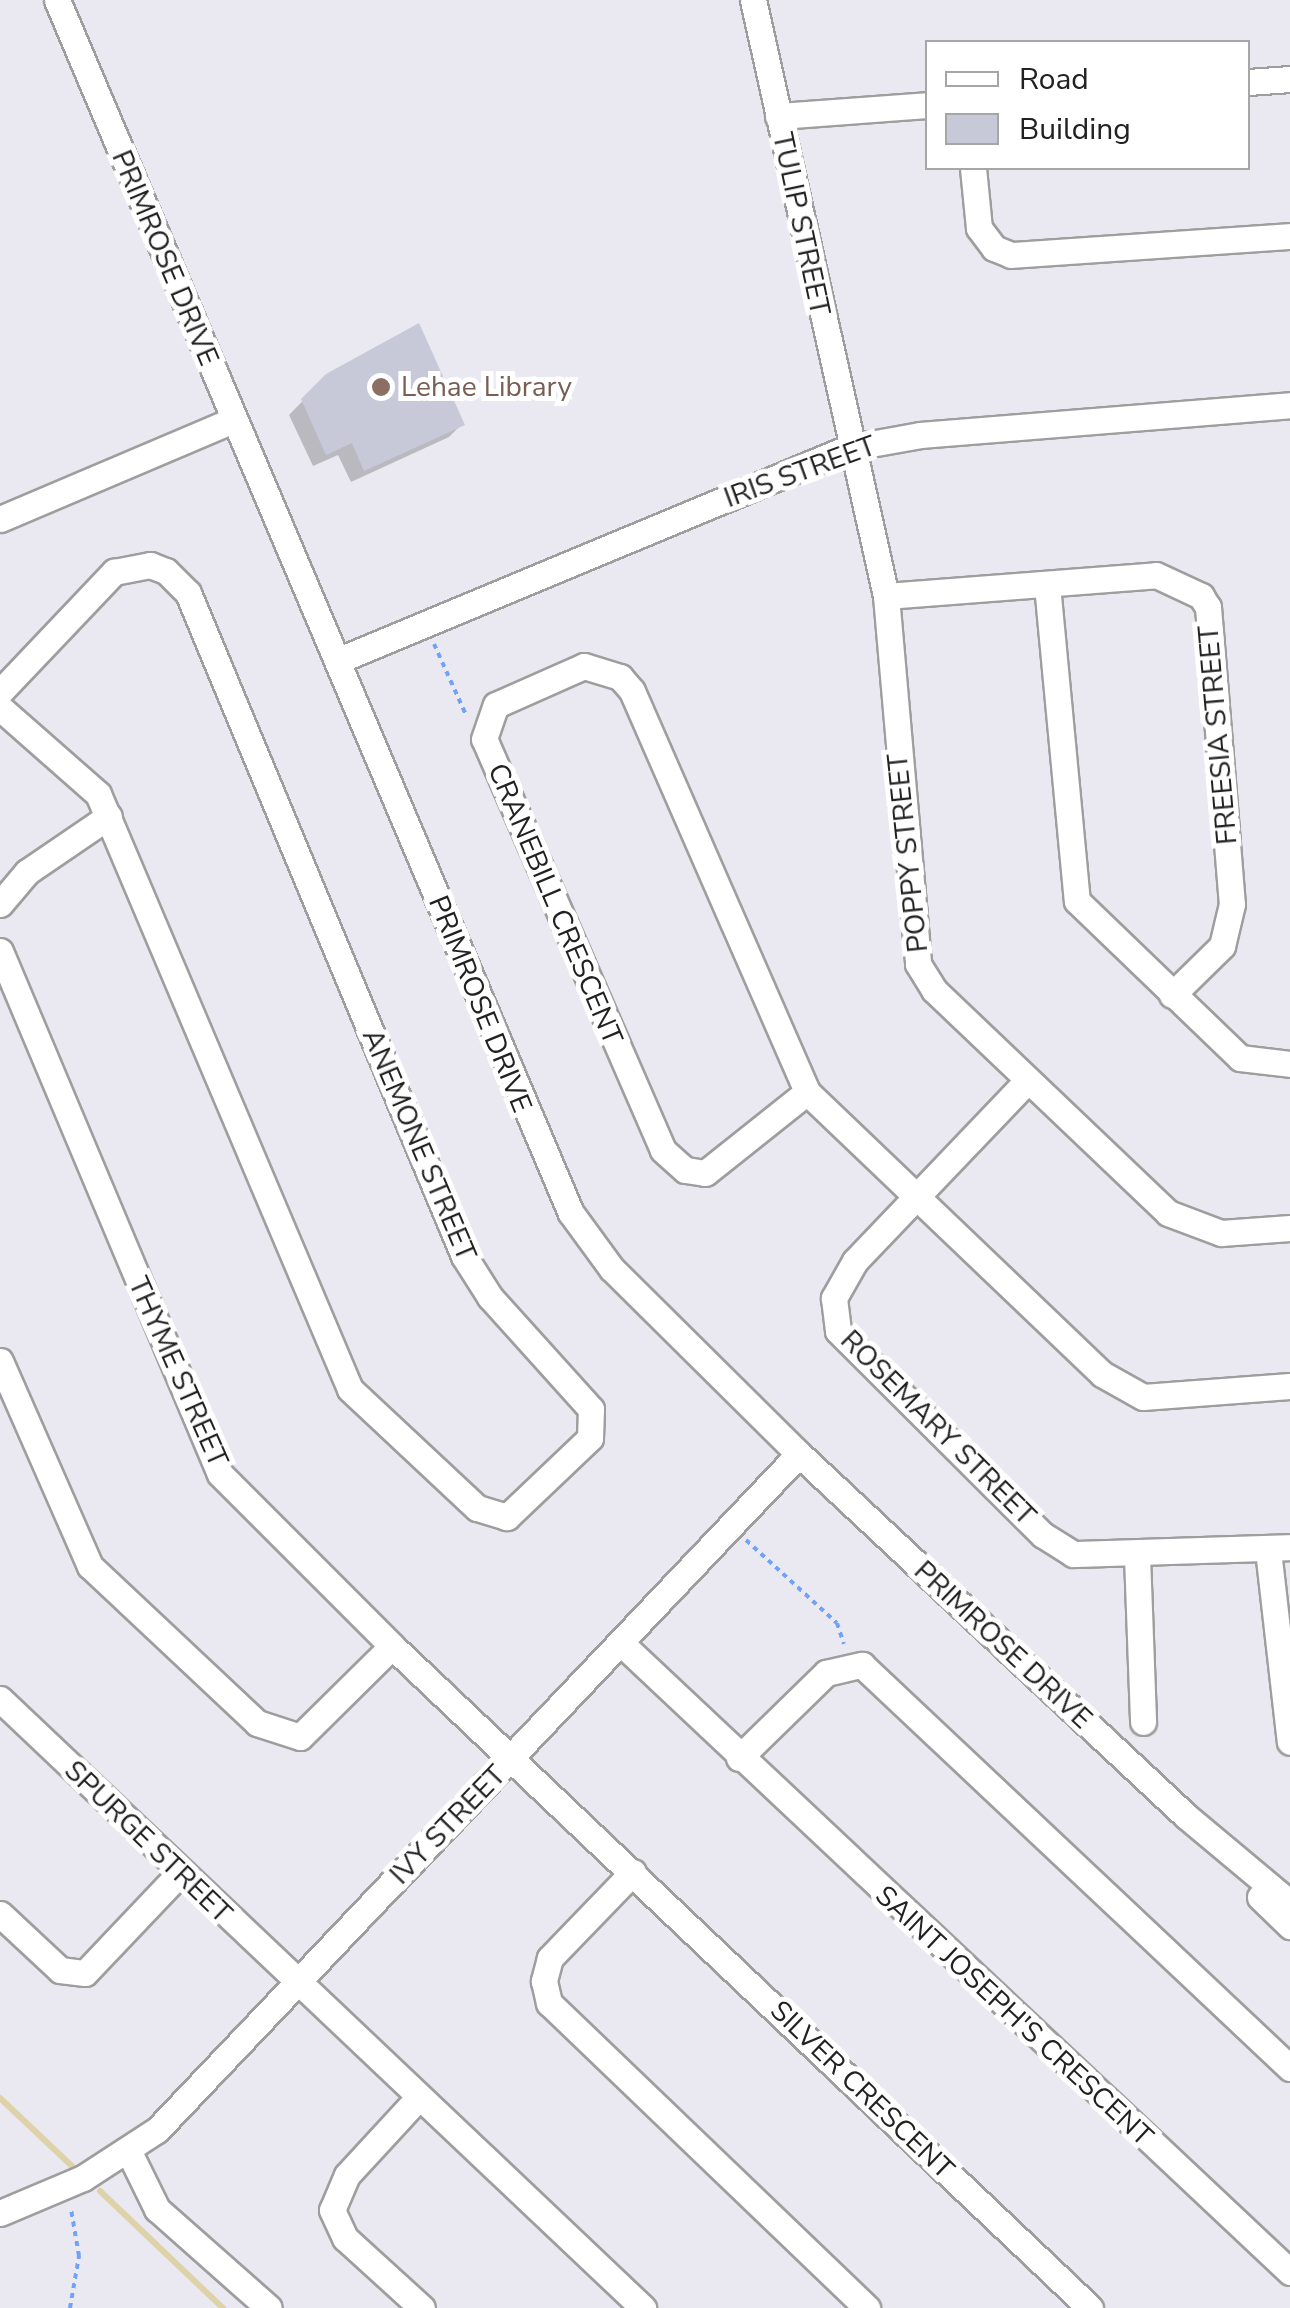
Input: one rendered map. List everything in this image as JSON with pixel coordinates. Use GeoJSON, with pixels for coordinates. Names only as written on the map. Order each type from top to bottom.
{"type":"FeatureCollection","features":[{"type":"Feature","properties":{"kind":"street","name":"PRIMROSE DRIVE"},"geometry":{"type":"LineString","coordinates":[[57,0],[571,1213],[612,1269],[798,1454],[1186,1816],[1290,1903]]}},
{"type":"Feature","properties":{"kind":"street","name":"TULIP STREET"},"geometry":{"type":"LineString","coordinates":[[753,0],[848,448]]}},
{"type":"Feature","properties":{"kind":"street"},"geometry":{"type":"LineString","coordinates":[[1250,82],[1290,80]]}},
{"type":"Feature","properties":{"kind":"street"},"geometry":{"type":"LineString","coordinates":[[778,116],[925,104]]}},
{"type":"Feature","properties":{"kind":"street"},"geometry":{"type":"LineString","coordinates":[[973,170],[979,228],[994,248],[1011,256],[1290,236]]}},
{"type":"Feature","properties":{"kind":"street","name":"IRIS STREET"},"geometry":{"type":"LineString","coordinates":[[338,660],[848,448],[920,435],[1290,405]]}},
{"type":"Feature","properties":{"kind":"street"},"geometry":{"type":"LineString","coordinates":[[0,519],[233,420]]}},
{"type":"Feature","properties":{"kind":"street","name":"POPPY STREET"},"geometry":{"type":"LineString","coordinates":[[848,448],[886,596],[918,964],[934,990],[1026,1082],[1186,1223],[1221,1232],[1290,1228]]}},
{"type":"Feature","properties":{"kind":"street","name":"ANEMONE STREET"},"geometry":{"type":"LineString","coordinates":[[0,692],[114,572],[150,565],[166,571],[188,593],[464,1256],[490,1297],[591,1409],[590,1438],[507,1517],[477,1508],[350,1389],[109,816],[90,784],[0,708]]}},
{"type":"Feature","properties":{"kind":"street","name":"FREESIA STREET"},"geometry":{"type":"LineString","coordinates":[[886,596],[1169,577],[1194,588],[1208,607],[1230,927],[1222,946],[1172,995]]}},
{"type":"Feature","properties":{"kind":"street"},"geometry":{"type":"LineString","coordinates":[[1046,586],[1077,901],[1240,1058],[1290,1064]]}},
{"type":"Feature","properties":{"kind":"street","name":"CRANEBILL CRESCENT"},"geometry":{"type":"LineString","coordinates":[[808,1092],[705,1173],[686,1170],[663,1150],[483,728],[496,705],[584,666],[606,668],[632,690],[808,1092],[1128,1392],[1143,1397],[1290,1386]]}},
{"type":"Feature","properties":{"kind":"street"},"geometry":{"type":"LineString","coordinates":[[0,904],[27,872],[109,816]]}},
{"type":"Feature","properties":{"kind":"street","name":"THYME STREET"},"geometry":{"type":"LineString","coordinates":[[0,950],[220,1474],[392,1646],[512,1758]]}},
{"type":"Feature","properties":{"kind":"street","name":"ROSEMARY STREET"},"geometry":{"type":"LineString","coordinates":[[1026,1082],[839,1284],[833,1308],[838,1331],[1043,1535],[1073,1554],[1137,1556],[1279,1548]]}},
{"type":"Feature","properties":{"kind":"street"},"geometry":{"type":"LineString","coordinates":[[0,1361],[90,1566],[257,1723],[300,1737],[392,1646]]}},
{"type":"Feature","properties":{"kind":"street","name":"IVY STREET"},"geometry":{"type":"LineString","coordinates":[[0,2213],[73,2182],[156,2130],[622,1644],[798,1454]]}},
{"type":"Feature","properties":{"kind":"street"},"geometry":{"type":"LineString","coordinates":[[1279,1548],[1290,1742]]}},
{"type":"Feature","properties":{"kind":"street"},"geometry":{"type":"LineString","coordinates":[[1137,1556],[1143,1722]]}},
{"type":"Feature","properties":{"kind":"street","name":"SAINT JOSEPH'S CRESCENT"},"geometry":{"type":"LineString","coordinates":[[622,1644],[1290,2272]]}},
{"type":"Feature","properties":{"kind":"street"},"geometry":{"type":"LineString","coordinates":[[739,1758],[826,1673],[849,1663],[877,1674],[1290,2068]]}},
{"type":"Feature","properties":{"kind":"street","name":"SPURGE STREET"},"geometry":{"type":"LineString","coordinates":[[0,1699],[179,1874],[644,2308]]}},
{"type":"Feature","properties":{"kind":"street","name":"SILVER CRESCENT"},"geometry":{"type":"LineString","coordinates":[[512,1758],[1090,2308]]}},
{"type":"Feature","properties":{"kind":"street","name":"PRIMROSE DRIVE"},"geometry":{"type":"LineString","coordinates":[[1186,1816],[1290,1926]]}},
{"type":"Feature","properties":{"kind":"street"},"geometry":{"type":"LineString","coordinates":[[633,1872],[550,1958],[544,1981],[549,2003],[867,2308]]}},
{"type":"Feature","properties":{"kind":"street"},"geometry":{"type":"LineString","coordinates":[[0,1914],[60,1970],[86,1973],[179,1874]]}},
{"type":"Feature","properties":{"kind":"street"},"geometry":{"type":"LineString","coordinates":[[419,2098],[347,2175],[332,2210],[345,2238],[422,2308]]}},
{"type":"Feature","properties":{"kind":"street"},"geometry":{"type":"LineString","coordinates":[[128,2150],[158,2209],[268,2308]]}},
{"type":"Feature","properties":{"kind":"path"},"geometry":{"type":"LineString","coordinates":[[425,624],[466,717],[483,728]]}},
{"type":"Feature","properties":{"kind":"path"},"geometry":{"type":"LineString","coordinates":[[731,1527],[837,1623],[849,1663]]}},
{"type":"Feature","properties":{"kind":"path"},"geometry":{"type":"LineString","coordinates":[[70,2308],[79,2243],[73,2182]]}},
{"type":"Feature","properties":{"kind":"building","name":"Lehae Library"},"geometry":{"type":"Polygon","coordinates":[[[419,323],[465,425],[364,471],[352,443],[326,455],[301,399],[326,374],[419,323]]]}},
{"type":"Feature","properties":{"kind":"waterway"},"geometry":{"type":"LineString","coordinates":[[0,2098],[73,2167]]}},
{"type":"Feature","properties":{"kind":"waterway"},"geometry":{"type":"LineString","coordinates":[[100,2191],[223,2308]]}},
{"type":"Feature","properties":{"kind":"place","name":"Lehae Library"},"geometry":{"type":"Point","coordinates":[381,387]}}]}
